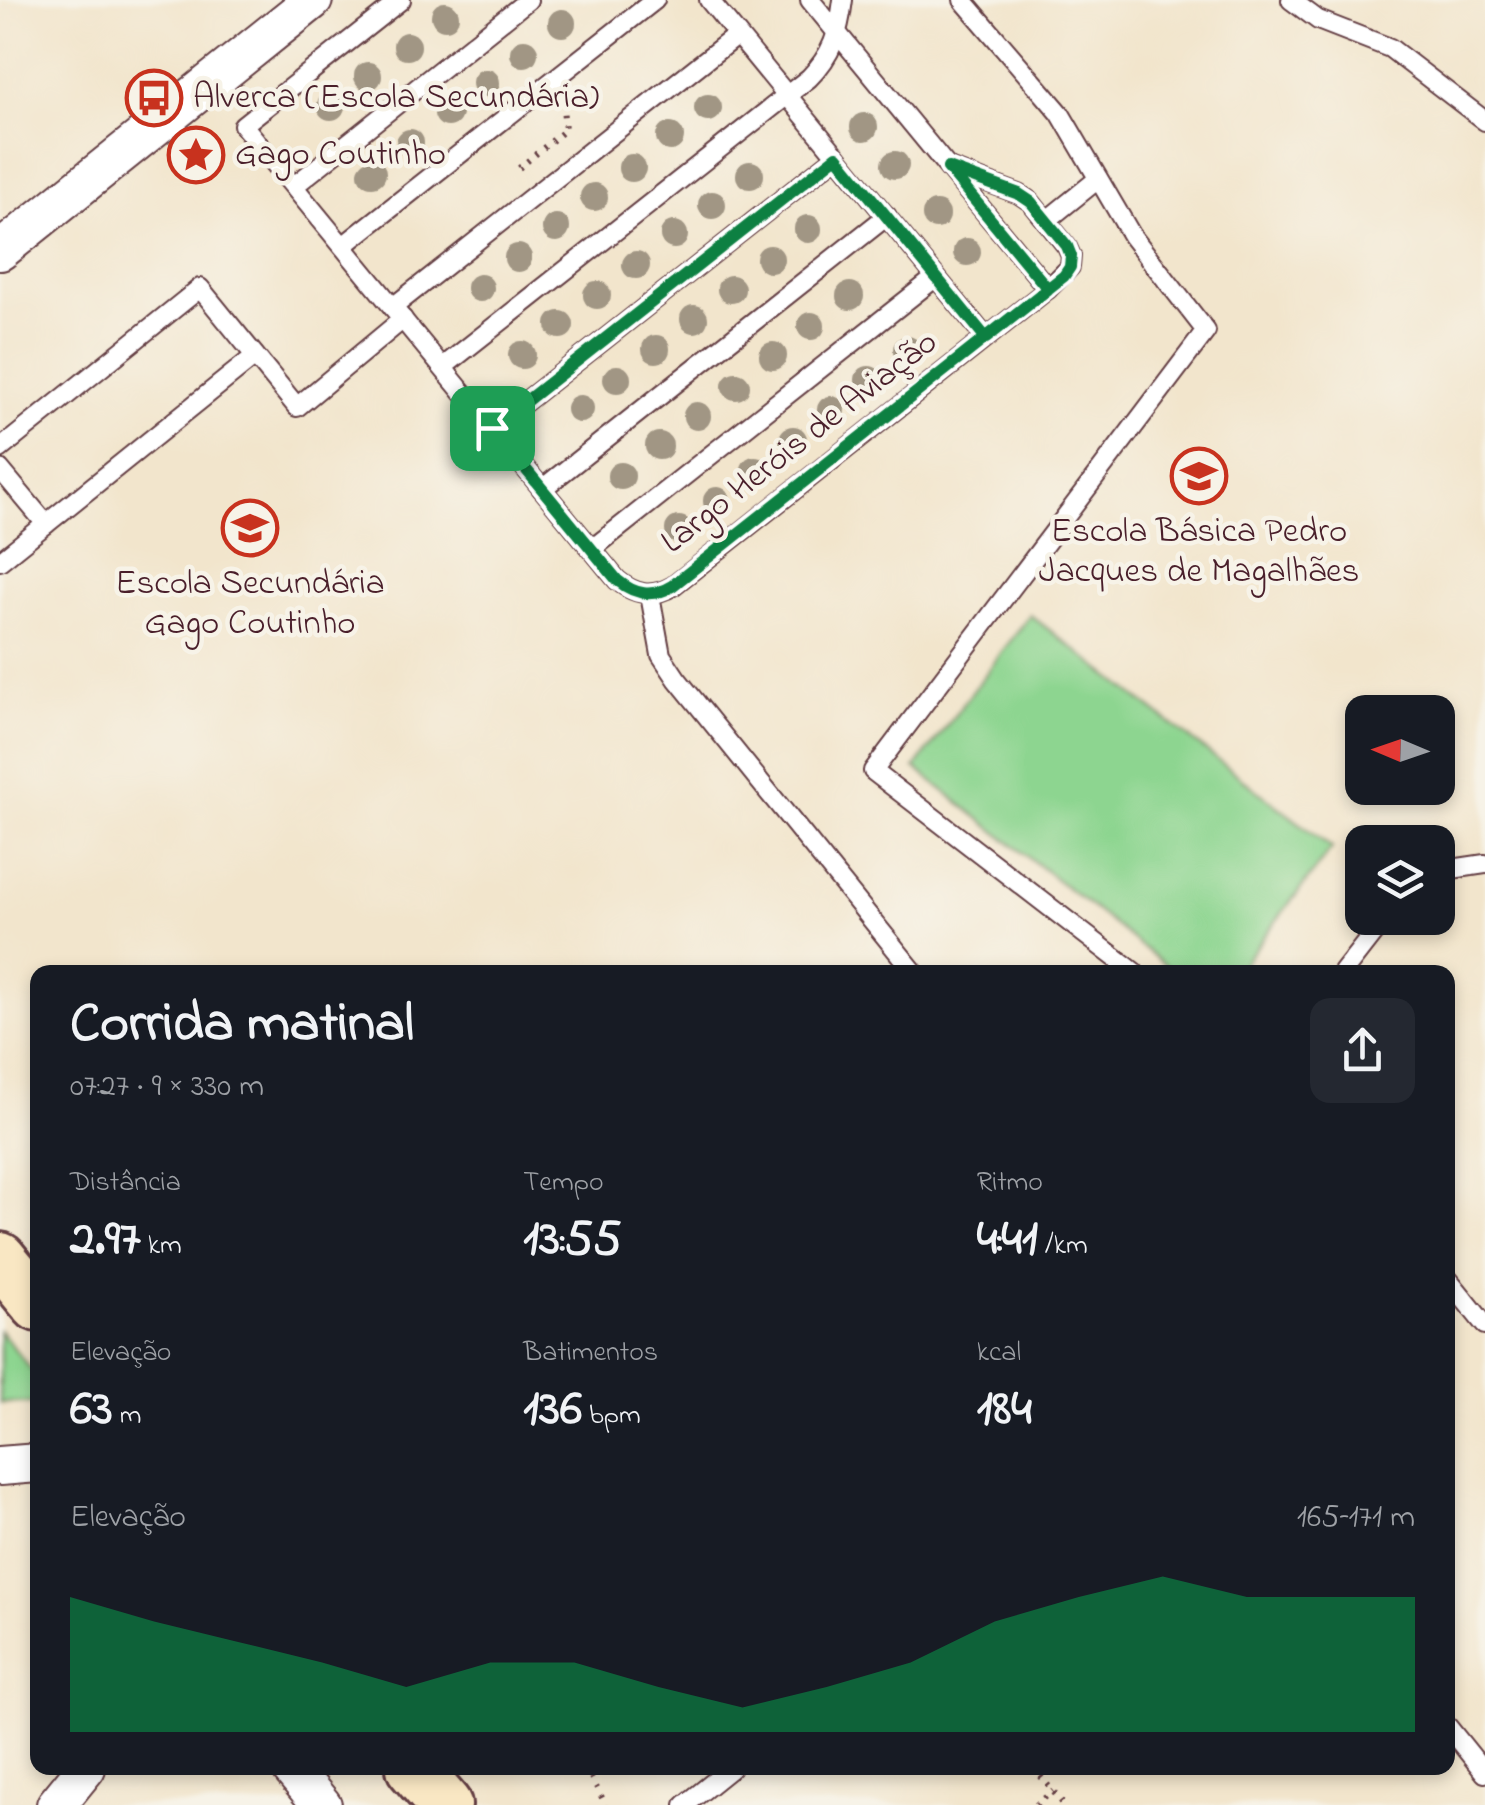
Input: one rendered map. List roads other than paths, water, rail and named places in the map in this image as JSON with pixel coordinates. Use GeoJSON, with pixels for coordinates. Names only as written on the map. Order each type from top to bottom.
{"type":"FeatureCollection","features":[{"type":"Feature","properties":{"kind":"main road"},"geometry":{"type":"LineString","coordinates":[[0,1259],[30,1295]]}},
{"type":"Feature","properties":{"kind":"main road"},"geometry":{"type":"LineString","coordinates":[[419,1775],[445,1805]]}},
{"type":"Feature","properties":{"kind":"street"},"geometry":{"type":"LineString","coordinates":[[0,251],[312,0]]}},
{"type":"Feature","properties":{"kind":"street"},"geometry":{"type":"LineString","coordinates":[[0,1466],[30,1464]]}},
{"type":"Feature","properties":{"kind":"street"},"geometry":{"type":"LineString","coordinates":[[56,1805],[80,1775]]}},
{"type":"Feature","properties":{"kind":"street"},"geometry":{"type":"LineString","coordinates":[[297,1775],[322,1805]]}},
{"type":"Feature","properties":{"kind":"lane","name":"Largo Heróis de Aviação"},"geometry":{"type":"LineString","coordinates":[[402,0],[243,125],[626,588],[650,594],[672,586],[1048,289]]}},
{"type":"Feature","properties":{"kind":"lane"},"geometry":{"type":"LineString","coordinates":[[294,186],[528,0]]}},
{"type":"Feature","properties":{"kind":"lane"},"geometry":{"type":"LineString","coordinates":[[343,246],[655,0]]}},
{"type":"Feature","properties":{"kind":"lane"},"geometry":{"type":"LineString","coordinates":[[709,0],[986,338]]}},
{"type":"Feature","properties":{"kind":"lane"},"geometry":{"type":"LineString","coordinates":[[810,0],[948,168],[1048,289],[1064,276],[1070,267],[1067,246],[1031,202],[948,168]]}},
{"type":"Feature","properties":{"kind":"lane"},"geometry":{"type":"LineString","coordinates":[[443,368],[822,65],[838,34],[843,0]]}},
{"type":"Feature","properties":{"kind":"lane"},"geometry":{"type":"LineString","coordinates":[[963,0],[1060,114],[1132,236],[1206,331],[874,771],[1125,965]]}},
{"type":"Feature","properties":{"kind":"lane"},"geometry":{"type":"LineString","coordinates":[[1291,0],[1318,20],[1390,48],[1485,121]]}},
{"type":"Feature","properties":{"kind":"lane"},"geometry":{"type":"LineString","coordinates":[[0,449],[200,288],[297,407],[398,313],[737,34]]}},
{"type":"Feature","properties":{"kind":"lane"},"geometry":{"type":"LineString","coordinates":[[492,428],[837,156]]}},
{"type":"Feature","properties":{"kind":"lane"},"geometry":{"type":"LineString","coordinates":[[1046,220],[1098,178]]}},
{"type":"Feature","properties":{"kind":"lane"},"geometry":{"type":"LineString","coordinates":[[542,488],[886,216]]}},
{"type":"Feature","properties":{"kind":"lane"},"geometry":{"type":"LineString","coordinates":[[592,549],[936,277]]}},
{"type":"Feature","properties":{"kind":"lane"},"geometry":{"type":"LineString","coordinates":[[0,561],[255,356]]}},
{"type":"Feature","properties":{"kind":"lane"},"geometry":{"type":"LineString","coordinates":[[0,469],[46,524]]}},
{"type":"Feature","properties":{"kind":"lane"},"geometry":{"type":"LineString","coordinates":[[650,594],[661,655],[677,679],[908,965]]}},
{"type":"Feature","properties":{"kind":"lane"},"geometry":{"type":"LineString","coordinates":[[1455,868],[1485,864]]}},
{"type":"Feature","properties":{"kind":"lane"},"geometry":{"type":"LineString","coordinates":[[1349,965],[1372,935]]}},
{"type":"Feature","properties":{"kind":"lane"},"geometry":{"type":"LineString","coordinates":[[1455,1288],[1485,1325]]}},
{"type":"Feature","properties":{"kind":"lane"},"geometry":{"type":"LineString","coordinates":[[1455,1736],[1485,1773]]}},
{"type":"Feature","properties":{"kind":"lane"},"geometry":{"type":"LineString","coordinates":[[685,1805],[722,1775]]}},
{"type":"Feature","properties":{"kind":"place","name":"Alverca (Escola Secundária)"},"geometry":{"type":"Point","coordinates":[154,98]}},
{"type":"Feature","properties":{"kind":"place","name":"Gago Coutinho"},"geometry":{"type":"Point","coordinates":[196,155]}},
{"type":"Feature","properties":{"kind":"place","name":"Escola Básica Pedro Jacques de Magalhães"},"geometry":{"type":"Point","coordinates":[1199,476]}},
{"type":"Feature","properties":{"kind":"place","name":"Escola Secundária Gago Coutinho"},"geometry":{"type":"Point","coordinates":[250,528]}}]}
